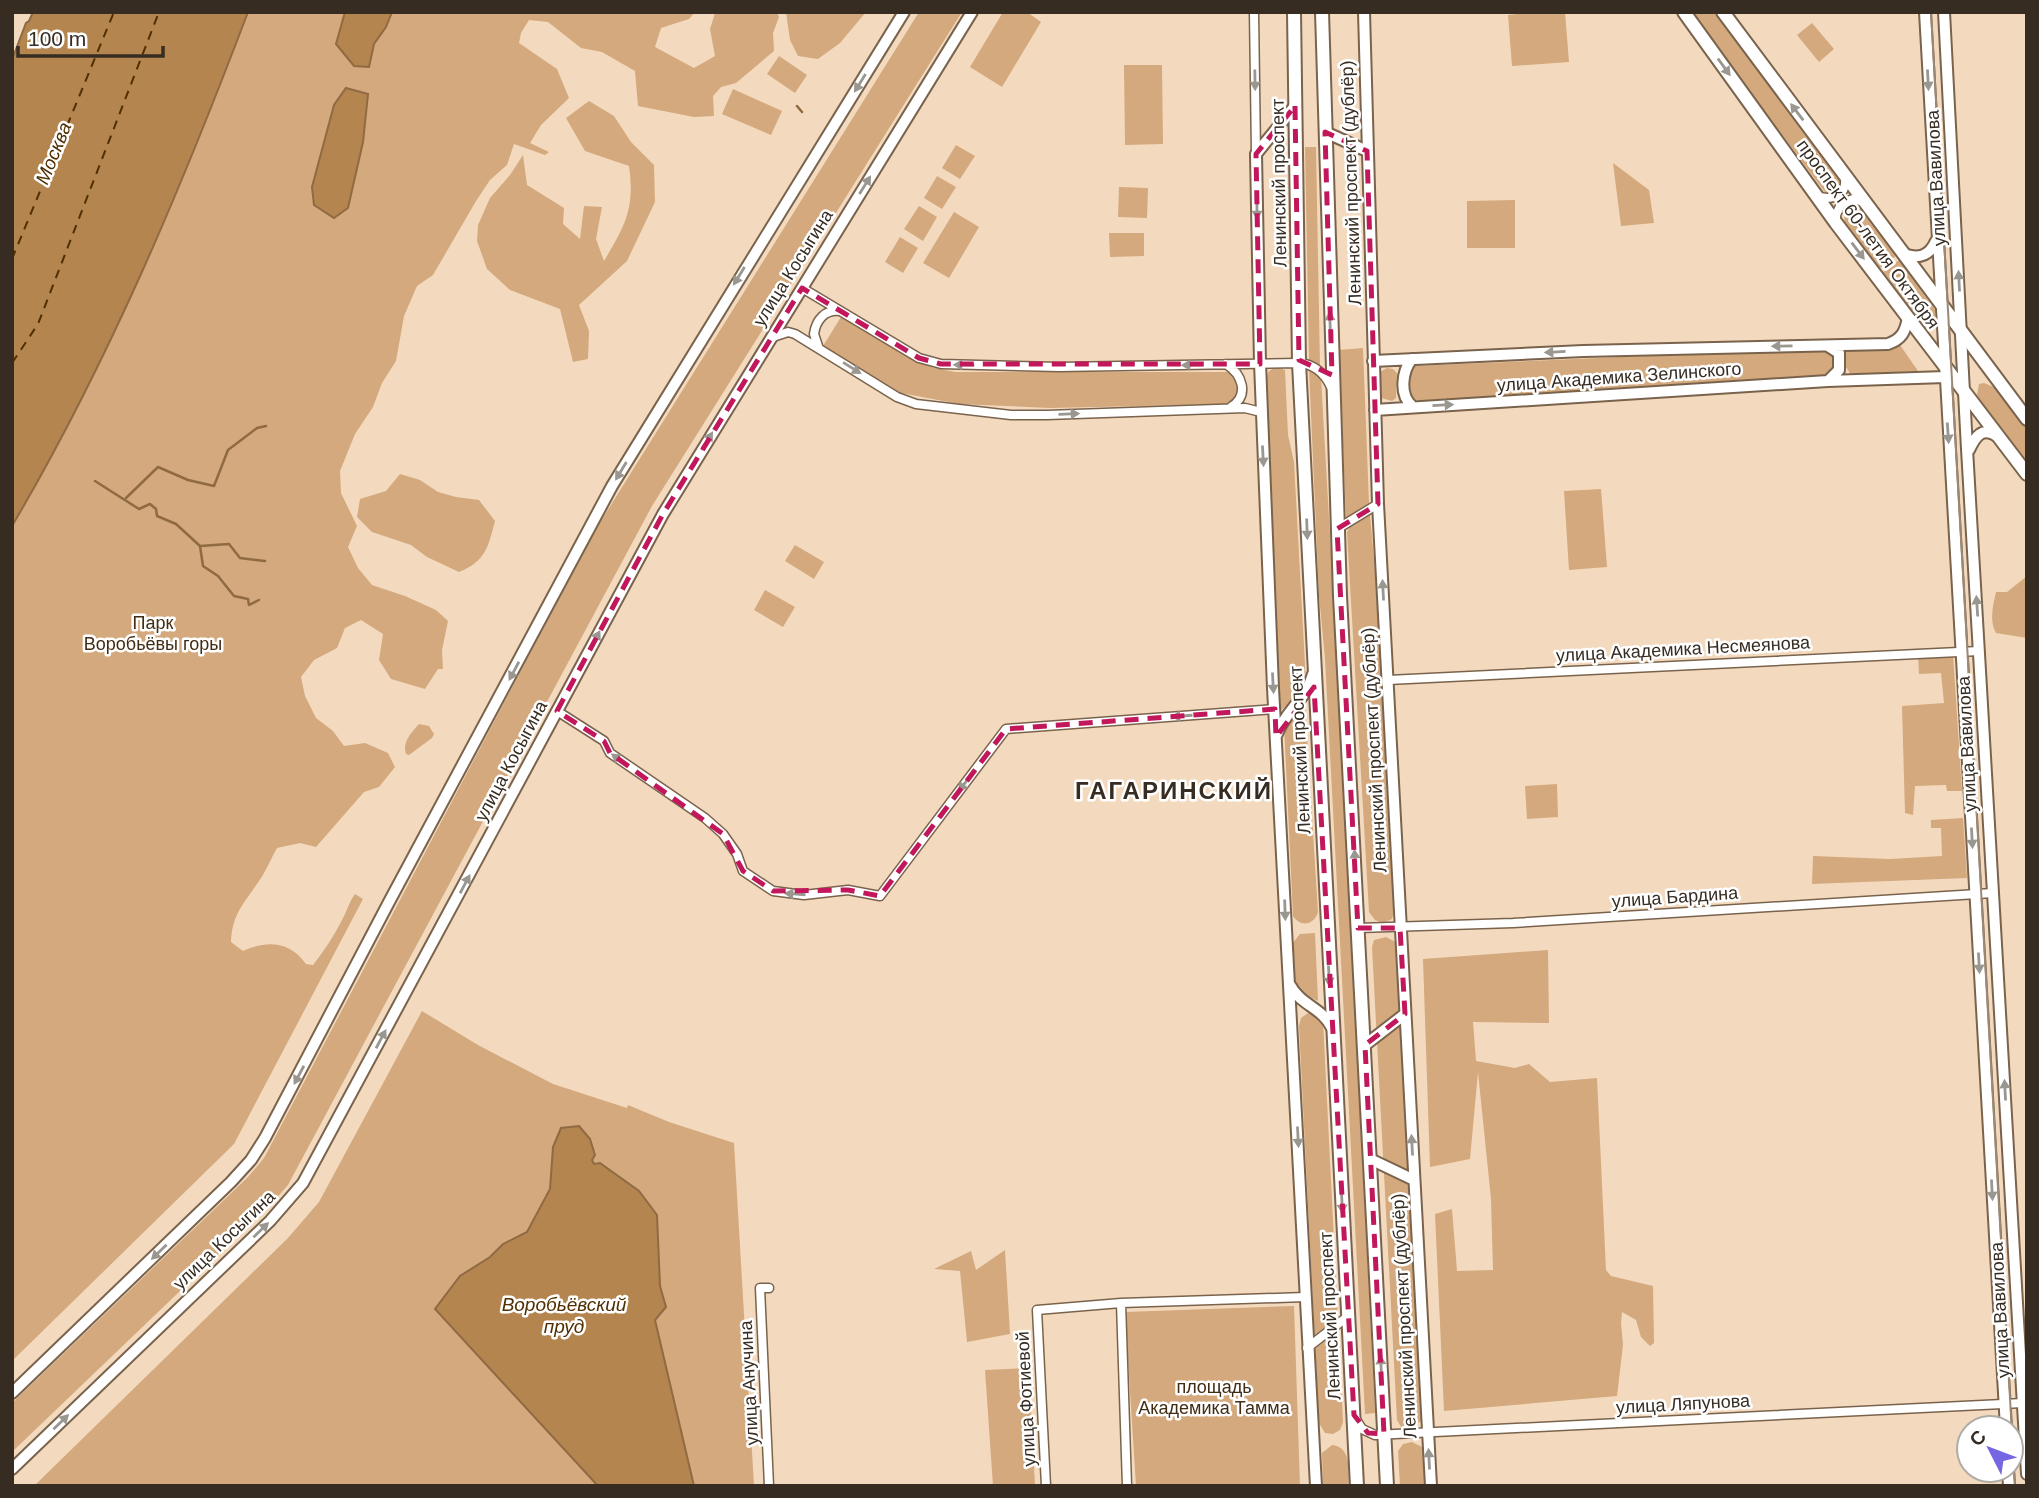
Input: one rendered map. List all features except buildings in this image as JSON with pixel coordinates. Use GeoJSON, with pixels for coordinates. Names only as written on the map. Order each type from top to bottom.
{"type":"FeatureCollection","features":[{"type":"Feature","properties":{"kind":"main road","name":"улица Косыгина"},"geometry":{"type":"LineString","coordinates":[[12,1393],[224,1190],[251,1160],[612,486],[904,12]]}},
{"type":"Feature","properties":{"kind":"main road","name":"улица Косыгина"},"geometry":{"type":"LineString","coordinates":[[12,1469],[270,1221],[303,1183],[663,514],[972,12]]}},
{"type":"Feature","properties":{"kind":"main road","name":"Ленинский проспект"},"geometry":{"type":"LineString","coordinates":[[1294,12],[1299,363],[1357,1486]]}},
{"type":"Feature","properties":{"kind":"main road"},"geometry":{"type":"LineString","coordinates":[[1322,12],[1337,529],[1387,1486]]}},
{"type":"Feature","properties":{"kind":"main road","name":"Ленинский проспект (дублёр)"},"geometry":{"type":"LineString","coordinates":[[1364,12],[1378,504],[1431,1486]]}},
{"type":"Feature","properties":{"kind":"main road","name":"проспект 60-летия Октября"},"geometry":{"type":"LineString","coordinates":[[1684,12],[1944,371],[1965,393],[2027,474]]}},
{"type":"Feature","properties":{"kind":"main road","name":"проспект 60-летия Октября"},"geometry":{"type":"LineString","coordinates":[[1723,12],[2027,419]]}},
{"type":"Feature","properties":{"kind":"main road","name":"улица Вавилова"},"geometry":{"type":"LineString","coordinates":[[1925,12],[2005,1414]]}},
{"type":"Feature","properties":{"kind":"main road","name":"улица Вавилова"},"geometry":{"type":"LineString","coordinates":[[1944,12],[2027,1475]]}},
{"type":"Feature","properties":{"kind":"main road"},"geometry":{"type":"LineString","coordinates":[[1295,106],[1256,155],[1261,412],[1316,1486]]}},
{"type":"Feature","properties":{"kind":"main road"},"geometry":{"type":"LineString","coordinates":[[1325,132],[1367,151]]}},
{"type":"Feature","properties":{"kind":"main road"},"geometry":{"type":"LineString","coordinates":[[1903,254],[1918,257],[1925,255],[1934,246],[1937,238]]}},
{"type":"Feature","properties":{"kind":"main road","name":"улица Академика Зелинского"},"geometry":{"type":"LineString","coordinates":[[1373,361],[1583,351],[1888,344],[1898,341],[1905,332],[1908,318]]}},
{"type":"Feature","properties":{"kind":"main road"},"geometry":{"type":"LineString","coordinates":[[1847,344],[1841,350],[1841,365],[1849,380]]}},
{"type":"Feature","properties":{"kind":"main road"},"geometry":{"type":"LineString","coordinates":[[1828,345],[1839,353],[1839,370],[1828,381]]}},
{"type":"Feature","properties":{"kind":"main road"},"geometry":{"type":"LineString","coordinates":[[1412,359],[1404,374],[1404,395],[1412,407]]}},
{"type":"Feature","properties":{"kind":"main road","name":"улица Академика Зелинского"},"geometry":{"type":"LineString","coordinates":[[1375,410],[1849,380],[1944,371]]}},
{"type":"Feature","properties":{"kind":"main road"},"geometry":{"type":"LineString","coordinates":[[1967,453],[1975,437],[1981,432],[1988,431],[2001,440]]}},
{"type":"Feature","properties":{"kind":"main road"},"geometry":{"type":"LineString","coordinates":[[1276,737],[1282,723],[1308,688],[1313,671]]}},
{"type":"Feature","properties":{"kind":"main road"},"geometry":{"type":"LineString","coordinates":[[1289,983],[1298,998],[1326,1017],[1332,1028]]}},
{"type":"Feature","properties":{"kind":"main road"},"geometry":{"type":"LineString","coordinates":[[1364,1045],[1405,1014]]}},
{"type":"Feature","properties":{"kind":"main road"},"geometry":{"type":"LineString","coordinates":[[1370,1159],[1414,1180]]}},
{"type":"Feature","properties":{"kind":"street"},"geometry":{"type":"LineString","coordinates":[[1254,12],[1256,155]]}},
{"type":"Feature","properties":{"kind":"street"},"geometry":{"type":"LineString","coordinates":[[1817,196],[1836,198],[1844,188],[1845,176]]}},
{"type":"Feature","properties":{"kind":"street"},"geometry":{"type":"LineString","coordinates":[[1836,223],[1841,204],[1853,198],[1865,202]]}},
{"type":"Feature","properties":{"kind":"street"},"geometry":{"type":"LineString","coordinates":[[802,288],[919,358],[940,364],[1059,367],[1306,363],[1322,373],[1332,390]]}},
{"type":"Feature","properties":{"kind":"street"},"geometry":{"type":"LineString","coordinates":[[819,348],[814,334],[815,327],[826,313],[841,311]]}},
{"type":"Feature","properties":{"kind":"street"},"geometry":{"type":"LineString","coordinates":[[771,339],[788,332],[906,401],[952,409],[1047,415],[1228,408],[1251,408],[1261,412]]}},
{"type":"Feature","properties":{"kind":"street"},"geometry":{"type":"LineString","coordinates":[[1226,364],[1238,373],[1241,388],[1238,401],[1228,408]]}},
{"type":"Feature","properties":{"kind":"street"},"geometry":{"type":"LineString","coordinates":[[1337,529],[1378,504]]}},
{"type":"Feature","properties":{"kind":"street","name":"улица Академика Несмеянова"},"geometry":{"type":"LineString","coordinates":[[1388,680],[1979,650]]}},
{"type":"Feature","properties":{"kind":"street"},"geometry":{"type":"LineString","coordinates":[[557,711],[604,741],[610,753],[705,818],[723,834],[737,854],[743,871],[773,891],[804,895],[848,890],[880,896],[1006,729],[1275,709]]}},
{"type":"Feature","properties":{"kind":"street","name":"улица Бардина"},"geometry":{"type":"LineString","coordinates":[[1359,928],[1526,922],[1993,893]]}},
{"type":"Feature","properties":{"kind":"street","name":"улица Анучина"},"geometry":{"type":"LineString","coordinates":[[769,1288],[760,1288],[769,1486]]}},
{"type":"Feature","properties":{"kind":"street"},"geometry":{"type":"LineString","coordinates":[[1127,1486],[1121,1303],[1305,1297]]}},
{"type":"Feature","properties":{"kind":"street","name":"улица Фотиевой"},"geometry":{"type":"LineString","coordinates":[[1046,1486],[1037,1310],[1121,1303]]}},
{"type":"Feature","properties":{"kind":"street"},"geometry":{"type":"LineString","coordinates":[[1307,1348],[1348,1317]]}},
{"type":"Feature","properties":{"kind":"street","name":"улица Ляпунова"},"geometry":{"type":"LineString","coordinates":[[1354,1415],[1357,1423],[1368,1433],[1384,1434],[2023,1403]]}},
{"type":"Feature","properties":{"kind":"highlighted area"},"geometry":{"type":"Polygon","coordinates":[[[1295,106],[1299,360],[1332,375],[1325,132],[1367,151],[1378,504],[1337,529],[1358,928],[1400,928],[1405,1014],[1365,1045],[1384,1434],[1368,1433],[1354,1415],[1314,687],[1276,737],[1275,709],[1006,729],[880,896],[848,890],[773,891],[743,871],[723,834],[610,753],[604,741],[557,711],[663,514],[802,288],[919,358],[941,364],[1260,364],[1256,154],[1295,106]]]}},
{"type":"Feature","properties":{"kind":"green space","name":"Парк Воробьёвы горы"},"geometry":{"type":"Polygon","coordinates":[[[248,12],[695,12],[689,19],[661,28],[655,47],[694,68],[715,56],[710,29],[715,13],[777,12],[779,17],[773,33],[774,51],[736,83],[721,87],[713,96],[714,116],[694,117],[638,106],[635,71],[602,52],[581,48],[548,22],[529,20],[521,33],[519,43],[557,69],[569,98],[541,125],[530,143],[549,152],[545,155],[514,144],[507,165],[490,180],[433,275],[417,286],[404,316],[396,361],[382,383],[373,407],[355,434],[340,471],[341,493],[357,526],[348,547],[358,568],[372,585],[436,610],[448,621],[442,650],[443,669],[438,669],[425,689],[391,679],[379,660],[383,634],[361,620],[345,628],[337,648],[314,660],[301,677],[305,696],[316,718],[333,731],[344,746],[365,743],[388,753],[395,767],[379,787],[364,792],[316,847],[300,843],[277,848],[234,921],[231,942],[243,951],[261,945],[278,945],[293,951],[306,964],[313,965],[336,932],[355,894],[363,899],[234,1144],[12,1361],[12,526],[80,402],[141,274],[248,12]]]}},
{"type":"Feature","properties":{"kind":"green space"},"geometry":{"type":"Polygon","coordinates":[[[786,12],[866,12],[840,43],[818,59],[798,56],[790,40],[786,12]]]}},
{"type":"Feature","properties":{"kind":"green space"},"geometry":{"type":"Polygon","coordinates":[[[919,12],[962,12],[652,506],[288,1185],[12,1452],[12,1403],[248,1177],[264,1158],[594,532],[919,12]]]}},
{"type":"Feature","properties":{"kind":"green space"},"geometry":{"type":"Polygon","coordinates":[[[1003,12],[1027,12],[1041,22],[1002,87],[970,67],[1003,12]]]}},
{"type":"Feature","properties":{"kind":"green space"},"geometry":{"type":"Polygon","coordinates":[[[1565,12],[1569,62],[1512,66],[1508,15],[1565,12]]]}},
{"type":"Feature","properties":{"kind":"green space"},"geometry":{"type":"Polygon","coordinates":[[[1691,12],[1715,12],[1840,181],[1842,185],[1837,194],[1827,194],[1824,191],[1691,12]]]}},
{"type":"Feature","properties":{"kind":"green space"},"geometry":{"type":"Polygon","coordinates":[[[1812,23],[1834,49],[1819,62],[1797,35],[1812,23]]]}},
{"type":"Feature","properties":{"kind":"green space"},"geometry":{"type":"Polygon","coordinates":[[[779,56],[807,75],[795,93],[767,74],[779,56]]]}},
{"type":"Feature","properties":{"kind":"green space"},"geometry":{"type":"Polygon","coordinates":[[[1124,65],[1162,65],[1163,144],[1125,145],[1124,65]]]}},
{"type":"Feature","properties":{"kind":"green space"},"geometry":{"type":"Polygon","coordinates":[[[733,89],[782,111],[771,135],[722,114],[733,89]]]}},
{"type":"Feature","properties":{"kind":"green space"},"geometry":{"type":"Polygon","coordinates":[[[589,101],[614,116],[631,142],[654,165],[655,202],[627,261],[579,305],[589,331],[588,359],[573,362],[560,309],[510,290],[487,269],[477,241],[478,225],[490,198],[523,155],[527,185],[564,208],[563,224],[580,239],[584,206],[602,207],[596,239],[604,261],[627,216],[631,181],[629,166],[585,151],[566,118],[589,101]]]}},
{"type":"Feature","properties":{"kind":"green space"},"geometry":{"type":"Polygon","coordinates":[[[956,145],[975,156],[960,179],[942,168],[956,145]]]}},
{"type":"Feature","properties":{"kind":"green space"},"geometry":{"type":"Polygon","coordinates":[[[1305,147],[1316,147],[1320,367],[1309,360],[1305,147]]]}},
{"type":"Feature","properties":{"kind":"green space"},"geometry":{"type":"Polygon","coordinates":[[[1613,163],[1649,190],[1654,223],[1621,226],[1613,163]]]}},
{"type":"Feature","properties":{"kind":"green space"},"geometry":{"type":"Polygon","coordinates":[[[937,176],[956,187],[942,209],[924,198],[937,176]]]}},
{"type":"Feature","properties":{"kind":"green space"},"geometry":{"type":"Polygon","coordinates":[[[1119,187],[1148,188],[1147,218],[1118,217],[1119,187]]]}},
{"type":"Feature","properties":{"kind":"green space"},"geometry":{"type":"Polygon","coordinates":[[[1515,200],[1515,248],[1467,248],[1467,201],[1515,200]]]}},
{"type":"Feature","properties":{"kind":"green space"},"geometry":{"type":"Polygon","coordinates":[[[919,206],[937,217],[923,241],[904,229],[919,206]]]}},
{"type":"Feature","properties":{"kind":"green space"},"geometry":{"type":"Polygon","coordinates":[[[1853,207],[1860,209],[1896,256],[1880,268],[1844,222],[1845,212],[1853,207]]]}},
{"type":"Feature","properties":{"kind":"green space"},"geometry":{"type":"Polygon","coordinates":[[[954,212],[979,227],[949,278],[923,263],[954,212]]]}},
{"type":"Feature","properties":{"kind":"green space"},"geometry":{"type":"Polygon","coordinates":[[[1109,233],[1144,233],[1144,256],[1110,257],[1109,233]]]}},
{"type":"Feature","properties":{"kind":"green space"},"geometry":{"type":"Polygon","coordinates":[[[900,237],[918,248],[903,273],[885,262],[900,237]]]}},
{"type":"Feature","properties":{"kind":"green space"},"geometry":{"type":"Polygon","coordinates":[[[1899,260],[1935,310],[1935,320],[1931,324],[1922,323],[1883,272],[1899,260]]]}},
{"type":"Feature","properties":{"kind":"green space"},"geometry":{"type":"Polygon","coordinates":[[[841,317],[911,359],[934,368],[955,372],[1231,372],[1236,380],[1237,392],[1231,404],[1050,408],[959,404],[901,393],[823,346],[841,317]]]}},
{"type":"Feature","properties":{"kind":"green space"},"geometry":{"type":"Polygon","coordinates":[[[1900,345],[1918,371],[1851,375],[1846,367],[1845,351],[1900,345]]]}},
{"type":"Feature","properties":{"kind":"green space"},"geometry":{"type":"Polygon","coordinates":[[[1363,348],[1369,503],[1346,518],[1339,350],[1363,348]]]}},
{"type":"Feature","properties":{"kind":"green space"},"geometry":{"type":"Polygon","coordinates":[[[1828,348],[1835,352],[1836,371],[1827,378],[1412,401],[1407,394],[1408,370],[1414,366],[1828,348]]]}},
{"type":"Feature","properties":{"kind":"green space"},"geometry":{"type":"Polygon","coordinates":[[[1276,367],[1285,370],[1288,435],[1294,462],[1306,683],[1295,699],[1280,711],[1266,378],[1269,371],[1276,367]]]}},
{"type":"Feature","properties":{"kind":"green space"},"geometry":{"type":"Polygon","coordinates":[[[1387,368],[1397,373],[1396,398],[1392,401],[1381,398],[1380,372],[1387,368]]]}},
{"type":"Feature","properties":{"kind":"green space"},"geometry":{"type":"Polygon","coordinates":[[[1309,369],[1321,378],[1341,727],[1375,1413],[1365,1414],[1325,659],[1319,595],[1309,369]]]}},
{"type":"Feature","properties":{"kind":"green space"},"geometry":{"type":"Polygon","coordinates":[[[1984,383],[1996,388],[2027,429],[2027,464],[1977,395],[1979,384],[1984,383]]]}},
{"type":"Feature","properties":{"kind":"green space"},"geometry":{"type":"Polygon","coordinates":[[[400,474],[420,480],[438,492],[479,500],[495,521],[488,546],[475,563],[459,572],[427,557],[411,545],[372,532],[357,517],[360,499],[386,491],[400,474]]]}},
{"type":"Feature","properties":{"kind":"green space"},"geometry":{"type":"Polygon","coordinates":[[[1601,489],[1607,567],[1569,570],[1564,491],[1601,489]]]}},
{"type":"Feature","properties":{"kind":"green space"},"geometry":{"type":"Polygon","coordinates":[[[1370,515],[1380,626],[1395,910],[1392,919],[1383,923],[1375,920],[1369,912],[1347,532],[1350,527],[1370,515]]]}},
{"type":"Feature","properties":{"kind":"green space"},"geometry":{"type":"Polygon","coordinates":[[[795,545],[824,562],[814,579],[785,561],[795,545]]]}},
{"type":"Feature","properties":{"kind":"green space"},"geometry":{"type":"Polygon","coordinates":[[[2027,576],[2027,638],[1996,633],[1992,618],[1996,592],[2007,592],[2027,576]]]}},
{"type":"Feature","properties":{"kind":"green space"},"geometry":{"type":"Polygon","coordinates":[[[765,590],[795,607],[783,627],[754,610],[765,590]]]}},
{"type":"Feature","properties":{"kind":"green space"},"geometry":{"type":"Polygon","coordinates":[[[1953,654],[1962,791],[1947,791],[1946,785],[1915,786],[1913,815],[1905,813],[1902,706],[1944,703],[1941,673],[1919,674],[1918,656],[1953,654]]]}},
{"type":"Feature","properties":{"kind":"green space"},"geometry":{"type":"Polygon","coordinates":[[[1305,703],[1318,912],[1313,920],[1303,923],[1293,916],[1284,725],[1305,703]]]}},
{"type":"Feature","properties":{"kind":"green space"},"geometry":{"type":"Polygon","coordinates":[[[419,724],[429,726],[434,734],[409,755],[406,754],[406,742],[419,724]]]}},
{"type":"Feature","properties":{"kind":"green space"},"geometry":{"type":"Polygon","coordinates":[[[1557,784],[1558,817],[1527,819],[1525,786],[1557,784]]]}},
{"type":"Feature","properties":{"kind":"green space"},"geometry":{"type":"Polygon","coordinates":[[[1963,818],[1967,878],[1812,884],[1813,856],[1890,859],[1942,856],[1941,828],[1931,828],[1931,820],[1963,818]]]}},
{"type":"Feature","properties":{"kind":"green space"},"geometry":{"type":"Polygon","coordinates":[[[1315,933],[1318,1001],[1294,989],[1292,944],[1300,934],[1315,933]]]}},
{"type":"Feature","properties":{"kind":"green space"},"geometry":{"type":"Polygon","coordinates":[[[1386,937],[1397,946],[1422,1420],[1411,1429],[1401,1427],[1397,1420],[1372,947],[1374,940],[1386,937]]]}},
{"type":"Feature","properties":{"kind":"green space"},"geometry":{"type":"Polygon","coordinates":[[[1548,950],[1549,1023],[1473,1022],[1476,1061],[1515,1068],[1529,1064],[1550,1082],[1597,1078],[1606,1270],[1611,1276],[1653,1286],[1654,1343],[1650,1346],[1641,1337],[1636,1320],[1622,1312],[1623,1345],[1617,1396],[1444,1411],[1435,1214],[1452,1209],[1457,1271],[1493,1270],[1491,1199],[1478,1072],[1470,1159],[1430,1167],[1423,959],[1548,950]]]}},
{"type":"Feature","properties":{"kind":"green space"},"geometry":{"type":"Polygon","coordinates":[[[422,1011],[478,1045],[553,1084],[627,1108],[628,1105],[669,1122],[734,1143],[754,1486],[34,1486],[288,1238],[319,1202],[422,1011]]]}},
{"type":"Feature","properties":{"kind":"green space"},"geometry":{"type":"Polygon","coordinates":[[[1313,1013],[1323,1020],[1343,1422],[1340,1430],[1333,1434],[1325,1433],[1319,1423],[1299,1026],[1301,1018],[1313,1013]]]}},
{"type":"Feature","properties":{"kind":"green space"},"geometry":{"type":"Polygon","coordinates":[[[1005,1250],[1010,1334],[967,1342],[960,1271],[934,1269],[971,1251],[976,1270],[1005,1250]]]}},
{"type":"Feature","properties":{"kind":"green space","name":"площадь Академика Тамма"},"geometry":{"type":"Polygon","coordinates":[[[1294,1306],[1300,1486],[1136,1486],[1125,1312],[1294,1306]]]}},
{"type":"Feature","properties":{"kind":"green space"},"geometry":{"type":"Polygon","coordinates":[[[1029,1368],[1035,1486],[993,1486],[985,1370],[1029,1368]]]}},
{"type":"Feature","properties":{"kind":"green space"},"geometry":{"type":"Polygon","coordinates":[[[1412,1442],[1424,1448],[1427,1486],[1400,1486],[1398,1451],[1403,1444],[1412,1442]]]}},
{"type":"Feature","properties":{"kind":"green space"},"geometry":{"type":"Polygon","coordinates":[[[1332,1445],[1343,1450],[1346,1455],[1349,1486],[1323,1486],[1322,1453],[1332,1445]]]}},
{"type":"Feature","properties":{"kind":"water","name":"Москва"},"geometry":{"type":"Polygon","coordinates":[[[33,12],[248,12],[141,274],[80,402],[12,526],[12,60],[33,12]]]}},
{"type":"Feature","properties":{"kind":"water"},"geometry":{"type":"Polygon","coordinates":[[[345,12],[392,12],[386,27],[374,44],[369,67],[354,66],[336,44],[345,12]]]}},
{"type":"Feature","properties":{"kind":"water"},"geometry":{"type":"Polygon","coordinates":[[[346,88],[368,94],[363,142],[348,208],[334,218],[314,205],[312,187],[334,105],[346,88]]]}},
{"type":"Feature","properties":{"kind":"water","name":"Воробьёвский пруд"},"geometry":{"type":"Polygon","coordinates":[[[579,1126],[590,1139],[595,1155],[592,1160],[594,1164],[600,1163],[639,1191],[657,1215],[660,1286],[666,1307],[655,1320],[694,1486],[598,1486],[435,1309],[460,1276],[490,1257],[503,1244],[527,1232],[550,1189],[553,1147],[561,1128],[579,1126]]]}},
{"type":"Feature","properties":{"kind":"waterway"},"geometry":{"type":"LineString","coordinates":[[797,106],[802,112]]}},
{"type":"Feature","properties":{"kind":"waterway"},"geometry":{"type":"LineString","coordinates":[[126,498],[158,467],[188,480],[214,486],[228,450],[257,428],[266,426]]}},
{"type":"Feature","properties":{"kind":"waterway"},"geometry":{"type":"LineString","coordinates":[[95,481],[139,509],[150,504],[156,509],[157,516],[176,524],[200,546],[229,544],[240,558],[265,561]]}},
{"type":"Feature","properties":{"kind":"waterway"},"geometry":{"type":"LineString","coordinates":[[200,546],[203,566],[218,576],[234,596],[248,599],[249,605],[259,600]]}},
{"type":"Feature","properties":{"kind":"ferry route"},"geometry":{"type":"LineString","coordinates":[[12,259],[114,12]]}},
{"type":"Feature","properties":{"kind":"ferry route"},"geometry":{"type":"LineString","coordinates":[[12,363],[38,324],[159,12]]}},
{"type":"Feature","properties":{"kind":"tram line"},"geometry":{"type":"LineString","coordinates":[[1931,12],[2015,1486]]}},
{"type":"Feature","properties":{"kind":"district","name":"ГАГАРИНСКИЙ"},"geometry":{"type":"Point","coordinates":[1174,791]}}]}
